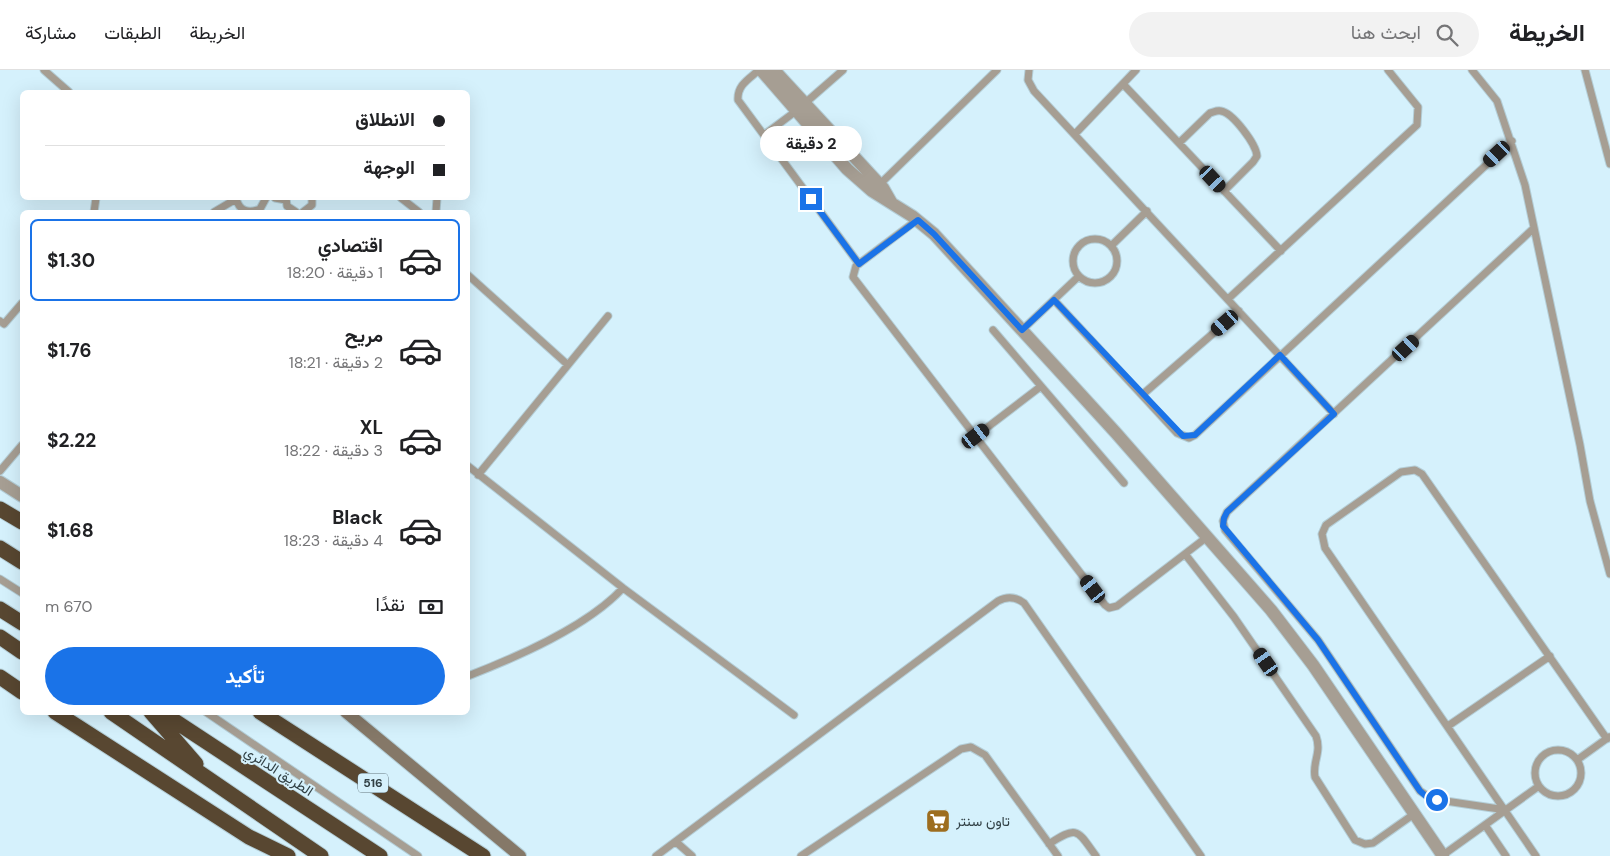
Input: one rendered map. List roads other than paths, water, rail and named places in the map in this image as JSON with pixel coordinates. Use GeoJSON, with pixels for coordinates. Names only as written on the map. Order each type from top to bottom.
{"type":"FeatureCollection","features":[{"type":"Feature","properties":{"kind":"highway"},"geometry":{"type":"LineString","coordinates":[[0,509],[20,521]]}},
{"type":"Feature","properties":{"kind":"highway"},"geometry":{"type":"LineString","coordinates":[[0,548],[20,561]]}},
{"type":"Feature","properties":{"kind":"highway"},"geometry":{"type":"LineString","coordinates":[[0,609],[20,622]]}},
{"type":"Feature","properties":{"kind":"highway"},"geometry":{"type":"LineString","coordinates":[[0,637],[20,651]]}},
{"type":"Feature","properties":{"kind":"highway"},"geometry":{"type":"LineString","coordinates":[[0,677],[20,691]]}},
{"type":"Feature","properties":{"kind":"highway"},"geometry":{"type":"LineString","coordinates":[[60,715],[256,841],[288,856]]}},
{"type":"Feature","properties":{"kind":"highway"},"geometry":{"type":"LineString","coordinates":[[115,715],[321,856]]}},
{"type":"Feature","properties":{"kind":"highway"},"geometry":{"type":"LineString","coordinates":[[155,715],[209,780]]}},
{"type":"Feature","properties":{"kind":"highway","name":"الطريق الدائري"},"geometry":{"type":"LineString","coordinates":[[166,715],[380,856]]}},
{"type":"Feature","properties":{"kind":"highway","name":"516"},"geometry":{"type":"LineString","coordinates":[[265,715],[483,856]]}},
{"type":"Feature","properties":{"kind":"main road"},"geometry":{"type":"LineString","coordinates":[[350,715],[520,856]]}},
{"type":"Feature","properties":{"kind":"street"},"geometry":{"type":"LineString","coordinates":[[760,70],[879,185],[891,202]]}},
{"type":"Feature","properties":{"kind":"street"},"geometry":{"type":"LineString","coordinates":[[774,70],[847,169],[877,194],[918,220],[934,234],[1207,537],[1296,642],[1443,856]]}},
{"type":"Feature","properties":{"kind":"street"},"geometry":{"type":"LineString","coordinates":[[0,482],[20,495]]}},
{"type":"Feature","properties":{"kind":"lane"},"geometry":{"type":"LineString","coordinates":[[44,70],[67,90]]}},
{"type":"Feature","properties":{"kind":"lane"},"geometry":{"type":"LineString","coordinates":[[760,70],[741,86],[738,100],[859,264]]}},
{"type":"Feature","properties":{"kind":"lane"},"geometry":{"type":"LineString","coordinates":[[764,135],[843,70]]}},
{"type":"Feature","properties":{"kind":"lane"},"geometry":{"type":"LineString","coordinates":[[879,185],[998,70]]}},
{"type":"Feature","properties":{"kind":"lane"},"geometry":{"type":"LineString","coordinates":[[1028,70],[1030,86],[1334,414]]}},
{"type":"Feature","properties":{"kind":"lane"},"geometry":{"type":"LineString","coordinates":[[1075,134],[1136,70]]}},
{"type":"Feature","properties":{"kind":"lane"},"geometry":{"type":"LineString","coordinates":[[1228,299],[1417,125],[1418,107],[1388,70]]}},
{"type":"Feature","properties":{"kind":"lane"},"geometry":{"type":"LineString","coordinates":[[1472,70],[1497,101],[1512,141],[1525,185],[1590,501],[1610,574]]}},
{"type":"Feature","properties":{"kind":"lane"},"geometry":{"type":"LineString","coordinates":[[1585,70],[1610,164]]}},
{"type":"Feature","properties":{"kind":"lane"},"geometry":{"type":"LineString","coordinates":[[1123,84],[1280,251]]}},
{"type":"Feature","properties":{"kind":"lane"},"geometry":{"type":"LineString","coordinates":[[1179,143],[1210,113],[1216,111],[1227,113],[1253,142],[1257,156],[1224,191]]}},
{"type":"Feature","properties":{"kind":"lane"},"geometry":{"type":"LineString","coordinates":[[1054,300],[1177,433],[1189,438],[1195,435],[1512,141]]}},
{"type":"Feature","properties":{"kind":"lane"},"geometry":{"type":"LineString","coordinates":[[217,210],[233,200]]}},
{"type":"Feature","properties":{"kind":"lane"},"geometry":{"type":"LineString","coordinates":[[237,200],[239,206],[245,210]]}},
{"type":"Feature","properties":{"kind":"lane"},"geometry":{"type":"LineString","coordinates":[[258,210],[265,200]]}},
{"type":"Feature","properties":{"kind":"lane"},"geometry":{"type":"LineString","coordinates":[[286,200],[287,206],[293,210]]}},
{"type":"Feature","properties":{"kind":"lane"},"geometry":{"type":"LineString","coordinates":[[306,210],[312,205],[312,200]]}},
{"type":"Feature","properties":{"kind":"lane"},"geometry":{"type":"LineString","coordinates":[[404,200],[416,210]]}},
{"type":"Feature","properties":{"kind":"lane"},"geometry":{"type":"LineString","coordinates":[[1112,245],[1147,211]]}},
{"type":"Feature","properties":{"kind":"lane"},"geometry":{"type":"LineString","coordinates":[[918,220],[859,264],[852,273],[855,280],[1107,607],[1117,606],[1207,537]]}},
{"type":"Feature","properties":{"kind":"lane"},"geometry":{"type":"LineString","coordinates":[[1506,810],[1432,799],[1420,791],[1318,640],[1225,530],[1223,521],[1227,512],[1534,228]]}},
{"type":"Feature","properties":{"kind":"lane"},"geometry":{"type":"LineString","coordinates":[[1094,238],[1101,239],[1112,245],[1117,257],[1116,269],[1113,274],[1102,282],[1096,283],[1084,280],[1079,276],[1075,271],[1073,258],[1078,247],[1094,238]]}},
{"type":"Feature","properties":{"kind":"lane"},"geometry":{"type":"LineString","coordinates":[[1022,330],[1079,276]]}},
{"type":"Feature","properties":{"kind":"lane"},"geometry":{"type":"LineString","coordinates":[[470,277],[568,365]]}},
{"type":"Feature","properties":{"kind":"lane"},"geometry":{"type":"LineString","coordinates":[[1,325],[20,305]]}},
{"type":"Feature","properties":{"kind":"lane"},"geometry":{"type":"LineString","coordinates":[[1142,395],[1239,311]]}},
{"type":"Feature","properties":{"kind":"lane"},"geometry":{"type":"LineString","coordinates":[[478,475],[608,316]]}},
{"type":"Feature","properties":{"kind":"lane"},"geometry":{"type":"LineString","coordinates":[[993,330],[1040,388],[1124,483]]}},
{"type":"Feature","properties":{"kind":"lane"},"geometry":{"type":"LineString","coordinates":[[976,436],[1040,388]]}},
{"type":"Feature","properties":{"kind":"lane"},"geometry":{"type":"LineString","coordinates":[[0,471],[20,447]]}},
{"type":"Feature","properties":{"kind":"lane"},"geometry":{"type":"LineString","coordinates":[[470,468],[623,588],[794,715]]}},
{"type":"Feature","properties":{"kind":"lane"},"geometry":{"type":"LineString","coordinates":[[1536,856],[1325,548],[1322,539],[1323,530],[1329,522],[1401,472],[1415,470],[1425,477],[1608,738],[1576,760]]}},
{"type":"Feature","properties":{"kind":"lane"},"geometry":{"type":"LineString","coordinates":[[1185,554],[1234,617],[1316,736],[1319,748],[1314,768],[1315,777],[1355,840],[1365,844],[1373,843],[1414,814]]}},
{"type":"Feature","properties":{"kind":"lane"},"geometry":{"type":"LineString","coordinates":[[0,579],[20,592]]}},
{"type":"Feature","properties":{"kind":"lane"},"geometry":{"type":"LineString","coordinates":[[470,675],[581,623],[611,602],[623,588]]}},
{"type":"Feature","properties":{"kind":"lane"},"geometry":{"type":"LineString","coordinates":[[656,856],[998,601],[1008,598],[1017,599],[1024,604],[1201,856]]}},
{"type":"Feature","properties":{"kind":"lane"},"geometry":{"type":"LineString","coordinates":[[1448,726],[1550,656]]}},
{"type":"Feature","properties":{"kind":"lane"},"geometry":{"type":"LineString","coordinates":[[210,715],[418,856]]}},
{"type":"Feature","properties":{"kind":"lane"},"geometry":{"type":"LineString","coordinates":[[801,856],[961,749],[971,747],[985,755],[1058,856]]}},
{"type":"Feature","properties":{"kind":"lane"},"geometry":{"type":"LineString","coordinates":[[1560,750],[1572,755],[1580,766],[1580,779],[1574,790],[1562,796],[1549,795],[1539,786],[1535,768],[1542,756],[1547,753],[1560,750]]}},
{"type":"Feature","properties":{"kind":"lane"},"geometry":{"type":"LineString","coordinates":[[1443,856],[1539,786]]}},
{"type":"Feature","properties":{"kind":"lane"},"geometry":{"type":"LineString","coordinates":[[1485,825],[1506,856]]}},
{"type":"Feature","properties":{"kind":"lane"},"geometry":{"type":"LineString","coordinates":[[1049,844],[1067,832],[1073,831],[1080,834],[1096,856]]}},
{"type":"Feature","properties":{"kind":"lane"},"geometry":{"type":"LineString","coordinates":[[676,842],[692,856]]}},
{"type":"Feature","properties":{"kind":"place","name":"تاون سنتر"},"geometry":{"type":"Point","coordinates":[938,821]}}]}
